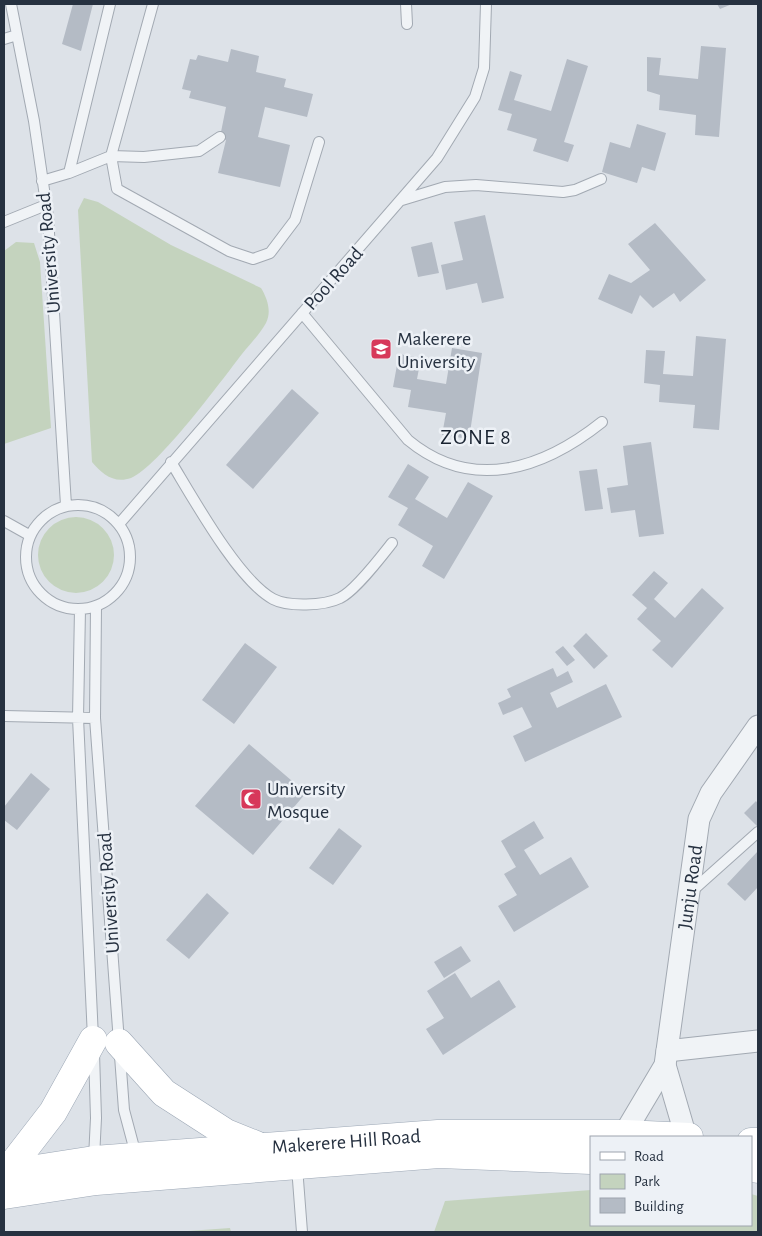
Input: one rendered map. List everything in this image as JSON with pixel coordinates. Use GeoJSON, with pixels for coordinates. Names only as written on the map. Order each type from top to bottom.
{"type":"FeatureCollection","features":[{"type":"Feature","properties":{"kind":"main road"},"geometry":{"type":"LineString","coordinates":[[4,1180],[106,1042],[164,1093],[226,1133],[262,1148]]}},
{"type":"Feature","properties":{"kind":"main road","name":"Makerere Hill Road"},"geometry":{"type":"LineString","coordinates":[[137,1167],[262,1148],[438,1134],[624,1134],[667,1136]]}},
{"type":"Feature","properties":{"kind":"main road","name":"Makerere Hill Road"},"geometry":{"type":"LineString","coordinates":[[4,1180],[137,1167],[297,1166],[439,1154],[590,1160]]}},
{"type":"Feature","properties":{"kind":"street","name":"Junju Road"},"geometry":{"type":"LineString","coordinates":[[624,1134],[666,1058],[699,819],[711,792],[758,726]]}},
{"type":"Feature","properties":{"kind":"street"},"geometry":{"type":"LineString","coordinates":[[666,1058],[758,1041]]}},
{"type":"Feature","properties":{"kind":"street","name":"Junju Road"},"geometry":{"type":"LineString","coordinates":[[666,1058],[688,1136]]}},
{"type":"Feature","properties":{"kind":"lane","name":"University Road"},"geometry":{"type":"LineString","coordinates":[[11,4],[34,121],[46,204],[66,505]]}},
{"type":"Feature","properties":{"kind":"lane"},"geometry":{"type":"LineString","coordinates":[[69,173],[110,4]]}},
{"type":"Feature","properties":{"kind":"lane"},"geometry":{"type":"LineString","coordinates":[[153,4],[112,156],[118,189],[229,251],[253,259],[270,253],[295,220],[319,142]]}},
{"type":"Feature","properties":{"kind":"lane"},"geometry":{"type":"LineString","coordinates":[[406,4],[407,24]]}},
{"type":"Feature","properties":{"kind":"lane","name":"Pool Road"},"geometry":{"type":"LineString","coordinates":[[119,524],[437,158],[475,97],[484,68],[486,4]]}},
{"type":"Feature","properties":{"kind":"lane"},"geometry":{"type":"LineString","coordinates":[[4,39],[18,35]]}},
{"type":"Feature","properties":{"kind":"lane"},"geometry":{"type":"LineString","coordinates":[[42,182],[112,156],[144,157],[199,151],[220,137]]}},
{"type":"Feature","properties":{"kind":"lane"},"geometry":{"type":"LineString","coordinates":[[400,200],[445,187],[476,185],[562,192],[574,190],[601,179]]}},
{"type":"Feature","properties":{"kind":"lane"},"geometry":{"type":"LineString","coordinates":[[4,222],[46,204]]}},
{"type":"Feature","properties":{"kind":"lane"},"geometry":{"type":"LineString","coordinates":[[302,313],[408,440],[422,451],[438,459],[475,470],[498,471],[522,467],[577,442],[602,422]]}},
{"type":"Feature","properties":{"kind":"lane"},"geometry":{"type":"LineString","coordinates":[[171,462],[208,524],[251,582],[274,600],[312,605],[340,598],[372,567],[392,543]]}},
{"type":"Feature","properties":{"kind":"lane"},"geometry":{"type":"LineString","coordinates":[[81,504],[95,507],[108,514],[119,524],[128,538],[131,555],[129,571],[122,586],[111,598],[96,606],[80,609],[65,608],[51,602],[39,592],[30,580],[25,558],[29,535],[44,516],[66,505],[81,504]]}},
{"type":"Feature","properties":{"kind":"lane"},"geometry":{"type":"LineString","coordinates":[[4,521],[29,535]]}},
{"type":"Feature","properties":{"kind":"lane","name":"University Road"},"geometry":{"type":"LineString","coordinates":[[95,1170],[96,1118],[106,1042],[95,718],[96,606]]}},
{"type":"Feature","properties":{"kind":"lane","name":"University Road"},"geometry":{"type":"LineString","coordinates":[[80,609],[78,718],[106,1042],[137,1167]]}},
{"type":"Feature","properties":{"kind":"lane"},"geometry":{"type":"LineString","coordinates":[[4,716],[95,718]]}},
{"type":"Feature","properties":{"kind":"lane"},"geometry":{"type":"LineString","coordinates":[[689,894],[758,832]]}},
{"type":"Feature","properties":{"kind":"lane"},"geometry":{"type":"LineString","coordinates":[[297,1166],[302,1232]]}},
{"type":"Feature","properties":{"kind":"green space"},"geometry":{"type":"Polygon","coordinates":[[[84,198],[98,202],[171,245],[261,288],[268,305],[269,314],[264,327],[189,422],[143,471],[125,480],[109,477],[92,462],[78,210],[84,198]]]}},
{"type":"Feature","properties":{"kind":"green space"},"geometry":{"type":"Polygon","coordinates":[[[16,242],[34,243],[40,262],[51,428],[4,444],[4,251],[16,242]]]}},
{"type":"Feature","properties":{"kind":"green space"},"geometry":{"type":"Polygon","coordinates":[[[76,517],[90,520],[103,528],[111,541],[114,555],[111,569],[103,582],[90,590],[76,593],[62,590],[49,582],[41,569],[38,555],[41,541],[49,528],[62,520],[76,517]]]}},
{"type":"Feature","properties":{"kind":"green space"},"geometry":{"type":"Polygon","coordinates":[[[590,1190],[590,1226],[752,1226],[752,1194],[758,1196],[758,1232],[434,1232],[445,1201],[590,1190]]]}},
{"type":"Feature","properties":{"kind":"green space"},"geometry":{"type":"Polygon","coordinates":[[[230,1228],[231,1232],[174,1232],[230,1228]]]}},
{"type":"Feature","properties":{"kind":"building"},"geometry":{"type":"Polygon","coordinates":[[[73,4],[93,4],[81,51],[62,44],[73,4]]]}},
{"type":"Feature","properties":{"kind":"building"},"geometry":{"type":"Polygon","coordinates":[[[717,4],[732,4],[720,9],[717,4]]]}},
{"type":"Feature","properties":{"kind":"building"},"geometry":{"type":"Polygon","coordinates":[[[701,46],[726,48],[719,137],[695,135],[696,115],[659,110],[660,95],[647,91],[647,57],[661,58],[659,75],[698,79],[701,46]]]}},
{"type":"Feature","properties":{"kind":"building"},"geometry":{"type":"Polygon","coordinates":[[[231,49],[259,56],[256,72],[286,79],[284,87],[313,94],[307,117],[265,107],[258,137],[290,145],[280,187],[218,173],[226,140],[220,137],[226,107],[189,98],[191,91],[182,89],[190,59],[196,60],[198,55],[228,62],[231,49]]]}},
{"type":"Feature","properties":{"kind":"building"},"geometry":{"type":"Polygon","coordinates":[[[567,59],[588,66],[564,142],[574,145],[568,162],[533,151],[537,139],[507,130],[512,114],[498,110],[510,71],[522,75],[514,100],[551,111],[567,59]]]}},
{"type":"Feature","properties":{"kind":"building"},"geometry":{"type":"Polygon","coordinates":[[[637,124],[666,133],[655,171],[642,167],[637,183],[602,172],[610,142],[630,148],[637,124]]]}},
{"type":"Feature","properties":{"kind":"building"},"geometry":{"type":"Polygon","coordinates":[[[485,215],[504,298],[482,303],[477,283],[446,290],[441,265],[463,260],[454,222],[485,215]]]}},
{"type":"Feature","properties":{"kind":"building"},"geometry":{"type":"Polygon","coordinates":[[[655,223],[706,280],[680,302],[674,293],[653,308],[640,295],[632,314],[598,299],[609,274],[631,283],[650,270],[628,244],[655,223]]]}},
{"type":"Feature","properties":{"kind":"building"},"geometry":{"type":"Polygon","coordinates":[[[432,242],[439,273],[418,277],[411,247],[432,242]]]}},
{"type":"Feature","properties":{"kind":"building"},"geometry":{"type":"Polygon","coordinates":[[[696,336],[726,339],[719,430],[693,428],[695,405],[659,402],[660,385],[644,383],[646,350],[665,351],[663,374],[693,376],[696,336]]]}},
{"type":"Feature","properties":{"kind":"building"},"geometry":{"type":"Polygon","coordinates":[[[452,348],[482,353],[469,439],[442,435],[446,413],[408,407],[411,390],[393,387],[399,354],[421,358],[417,379],[446,384],[452,348]]]}},
{"type":"Feature","properties":{"kind":"building"},"geometry":{"type":"Polygon","coordinates":[[[292,389],[319,413],[253,489],[226,465],[292,389]]]}},
{"type":"Feature","properties":{"kind":"building"},"geometry":{"type":"Polygon","coordinates":[[[651,442],[664,534],[639,537],[635,510],[611,513],[607,488],[628,485],[623,446],[651,442]]]}},
{"type":"Feature","properties":{"kind":"building"},"geometry":{"type":"Polygon","coordinates":[[[408,464],[429,477],[415,499],[447,518],[468,482],[493,496],[444,579],[422,566],[433,546],[398,525],[408,508],[388,497],[408,464]]]}},
{"type":"Feature","properties":{"kind":"building"},"geometry":{"type":"Polygon","coordinates":[[[597,469],[603,509],[585,511],[579,471],[597,469]]]}},
{"type":"Feature","properties":{"kind":"building"},"geometry":{"type":"Polygon","coordinates":[[[654,571],[668,583],[654,599],[675,618],[702,588],[724,608],[672,668],[652,650],[661,641],[637,619],[647,608],[632,595],[654,571]]]}},
{"type":"Feature","properties":{"kind":"building"},"geometry":{"type":"Polygon","coordinates":[[[586,633],[608,656],[594,669],[573,646],[586,633]]]}},
{"type":"Feature","properties":{"kind":"building"},"geometry":{"type":"Polygon","coordinates":[[[245,643],[277,667],[234,724],[202,700],[245,643]]]}},
{"type":"Feature","properties":{"kind":"building"},"geometry":{"type":"Polygon","coordinates":[[[563,646],[575,660],[567,666],[555,652],[563,646]]]}},
{"type":"Feature","properties":{"kind":"building"},"geometry":{"type":"Polygon","coordinates":[[[553,668],[557,677],[568,671],[573,682],[550,693],[557,708],[606,684],[622,717],[525,762],[513,736],[532,727],[522,707],[503,715],[498,703],[511,697],[507,689],[553,668]]]}},
{"type":"Feature","properties":{"kind":"building","name":"University Mosque"},"geometry":{"type":"Polygon","coordinates":[[[249,744],[306,793],[253,855],[195,806],[249,744]]]}},
{"type":"Feature","properties":{"kind":"building"},"geometry":{"type":"Polygon","coordinates":[[[31,773],[50,789],[17,830],[4,820],[4,807],[31,773]]]}},
{"type":"Feature","properties":{"kind":"building"},"geometry":{"type":"Polygon","coordinates":[[[756,801],[758,804],[758,827],[744,813],[756,801]]]}},
{"type":"Feature","properties":{"kind":"building"},"geometry":{"type":"Polygon","coordinates":[[[534,821],[544,838],[524,850],[540,875],[571,857],[589,887],[514,932],[498,906],[517,895],[504,874],[516,867],[501,841],[534,821]]]}},
{"type":"Feature","properties":{"kind":"building"},"geometry":{"type":"Polygon","coordinates":[[[339,828],[362,846],[333,885],[309,868],[339,828]]]}},
{"type":"Feature","properties":{"kind":"building"},"geometry":{"type":"Polygon","coordinates":[[[758,851],[758,887],[745,901],[727,884],[758,851]]]}},
{"type":"Feature","properties":{"kind":"building"},"geometry":{"type":"Polygon","coordinates":[[[207,893],[229,913],[189,959],[166,940],[207,893]]]}},
{"type":"Feature","properties":{"kind":"building"},"geometry":{"type":"Polygon","coordinates":[[[461,946],[471,961],[444,978],[434,962],[461,946]]]}},
{"type":"Feature","properties":{"kind":"building"},"geometry":{"type":"Polygon","coordinates":[[[455,973],[471,998],[499,980],[516,1007],[443,1055],[426,1029],[444,1018],[427,991],[455,973]]]}},
{"type":"Feature","properties":{"kind":"place","name":"Makerere University"},"geometry":{"type":"Point","coordinates":[381,349]}},
{"type":"Feature","properties":{"kind":"place","name":"University Mosque"},"geometry":{"type":"Point","coordinates":[251,799]}},
{"type":"Feature","properties":{"kind":"district","name":"ZONE 8"},"geometry":{"type":"Point","coordinates":[476,436]}}]}
